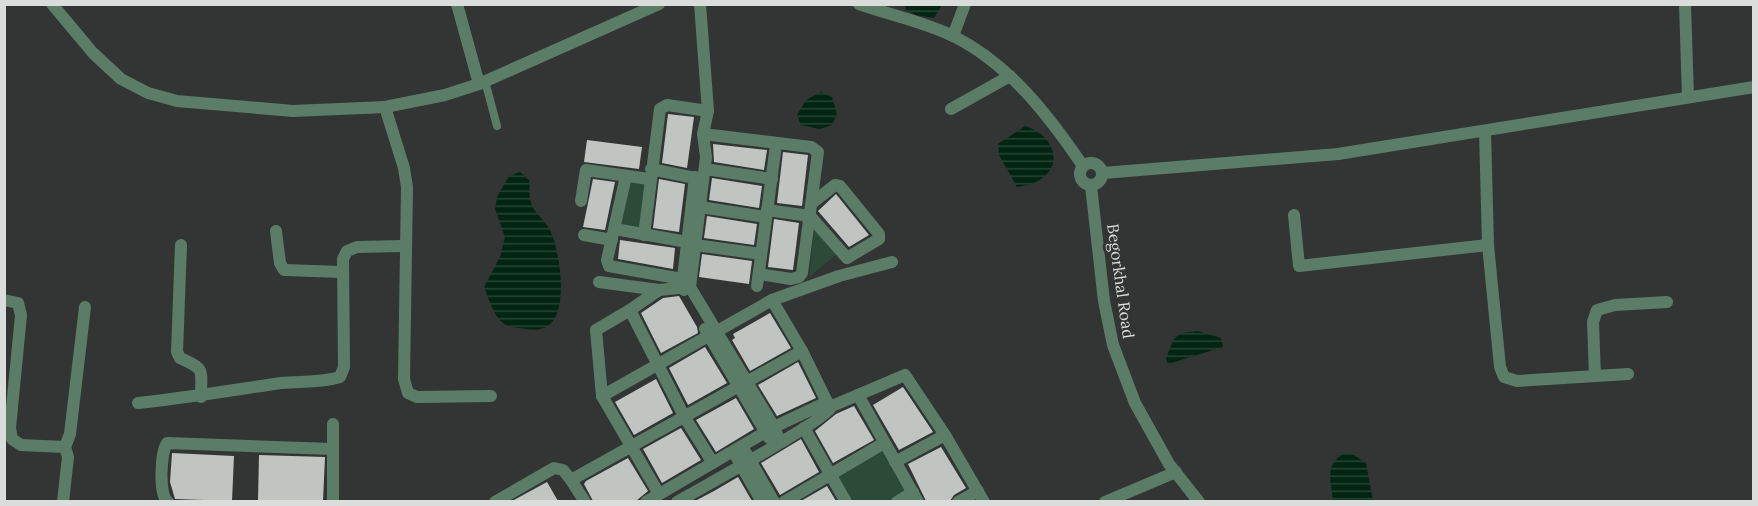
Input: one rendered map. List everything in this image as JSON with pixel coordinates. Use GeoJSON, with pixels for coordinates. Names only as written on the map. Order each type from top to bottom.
{"type":"FeatureCollection","features":[{"type":"Feature","properties":{"kind":"street"},"geometry":{"type":"LineString","coordinates":[[52,4],[100,60],[121,79],[148,93],[177,101],[293,111],[385,107],[445,95],[482,83],[659,4]]}},
{"type":"Feature","properties":{"kind":"street"},"geometry":{"type":"LineString","coordinates":[[458,4],[482,83]]}},
{"type":"Feature","properties":{"kind":"street"},"geometry":{"type":"LineString","coordinates":[[691,244],[700,207],[698,157],[704,139],[708,111],[700,4]]}},
{"type":"Feature","properties":{"kind":"street"},"geometry":{"type":"LineString","coordinates":[[859,4],[953,36],[985,55],[1010,76],[1060,132],[1083,166],[1080,177],[1084,183],[1091,186],[1101,180],[1103,173]]}},
{"type":"Feature","properties":{"kind":"street"},"geometry":{"type":"LineString","coordinates":[[953,36],[965,4]]}},
{"type":"Feature","properties":{"kind":"street"},"geometry":{"type":"LineString","coordinates":[[1685,4],[1688,97]]}},
{"type":"Feature","properties":{"kind":"street"},"geometry":{"type":"LineString","coordinates":[[951,109],[1010,76]]}},
{"type":"Feature","properties":{"kind":"street"},"geometry":{"type":"LineString","coordinates":[[1103,173],[1338,154],[1754,87]]}},
{"type":"Feature","properties":{"kind":"street"},"geometry":{"type":"LineString","coordinates":[[385,107],[404,168],[407,187],[404,246],[404,379],[408,393],[417,397],[490,396]]}},
{"type":"Feature","properties":{"kind":"street"},"geometry":{"type":"LineString","coordinates":[[644,235],[650,174],[662,107],[708,111]]}},
{"type":"Feature","properties":{"kind":"street"},"geometry":{"type":"LineString","coordinates":[[1485,131],[1488,245],[1500,367],[1504,377],[1517,381],[1628,374]]}},
{"type":"Feature","properties":{"kind":"street"},"geometry":{"type":"LineString","coordinates":[[704,139],[811,147],[818,152],[799,277],[758,280],[776,145]]}},
{"type":"Feature","properties":{"kind":"street"},"geometry":{"type":"LineString","coordinates":[[1083,166],[1096,164],[1103,173]]}},
{"type":"Feature","properties":{"kind":"street"},"geometry":{"type":"LineString","coordinates":[[581,201],[586,170],[626,176],[700,174],[772,179]]}},
{"type":"Feature","properties":{"kind":"street"},"geometry":{"type":"LineString","coordinates":[[700,174],[685,284],[776,444]]}},
{"type":"Feature","properties":{"kind":"street"},"geometry":{"type":"LineString","coordinates":[[626,176],[607,263],[612,268],[685,284]]}},
{"type":"Feature","properties":{"kind":"street"},"geometry":{"type":"LineString","coordinates":[[700,207],[767,213],[811,210],[835,185],[840,186],[880,237],[847,258],[811,210]]}},
{"type":"Feature","properties":{"kind":"street","name":"Begorkhal Road"},"geometry":{"type":"LineString","coordinates":[[1091,186],[1104,301],[1113,345],[1135,403],[1176,472],[1199,501]]}},
{"type":"Feature","properties":{"kind":"street"},"geometry":{"type":"LineString","coordinates":[[1294,215],[1299,266],[1488,245]]}},
{"type":"Feature","properties":{"kind":"street"},"geometry":{"type":"LineString","coordinates":[[276,231],[280,263],[285,270],[342,272]]}},
{"type":"Feature","properties":{"kind":"street"},"geometry":{"type":"LineString","coordinates":[[584,236],[644,235],[761,255]]}},
{"type":"Feature","properties":{"kind":"street"},"geometry":{"type":"LineString","coordinates":[[181,245],[177,352],[180,358],[198,365],[201,376],[201,397]]}},
{"type":"Feature","properties":{"kind":"street"},"geometry":{"type":"LineString","coordinates":[[138,403],[201,397],[273,384],[329,381],[340,377],[344,367],[342,272],[343,259],[347,250],[357,247],[404,246]]}},
{"type":"Feature","properties":{"kind":"street"},"geometry":{"type":"LineString","coordinates":[[602,396],[772,300],[839,276],[892,262]]}},
{"type":"Feature","properties":{"kind":"street"},"geometry":{"type":"LineString","coordinates":[[599,282],[659,290],[685,284]]}},
{"type":"Feature","properties":{"kind":"street"},"geometry":{"type":"LineString","coordinates":[[659,290],[596,330],[602,396],[630,448],[659,494]]}},
{"type":"Feature","properties":{"kind":"street"},"geometry":{"type":"LineString","coordinates":[[4,300],[18,303],[21,315],[10,428],[12,439],[21,446],[65,447]]}},
{"type":"Feature","properties":{"kind":"street"},"geometry":{"type":"LineString","coordinates":[[678,483],[684,500],[828,413],[830,404],[772,300]]}},
{"type":"Feature","properties":{"kind":"street"},"geometry":{"type":"LineString","coordinates":[[1595,376],[1593,322],[1597,310],[1615,305],[1667,302]]}},
{"type":"Feature","properties":{"kind":"street"},"geometry":{"type":"LineString","coordinates":[[63,501],[68,457],[65,447],[70,434],[85,307]]}},
{"type":"Feature","properties":{"kind":"street"},"geometry":{"type":"LineString","coordinates":[[630,310],[686,418],[713,463]]}},
{"type":"Feature","properties":{"kind":"street"},"geometry":{"type":"LineString","coordinates":[[571,480],[686,418],[742,383],[802,351]]}},
{"type":"Feature","properties":{"kind":"street"},"geometry":{"type":"LineString","coordinates":[[646,501],[770,430],[905,375],[945,435],[981,496],[958,501]]}},
{"type":"Feature","properties":{"kind":"street"},"geometry":{"type":"LineString","coordinates":[[858,395],[915,497],[897,501]]}},
{"type":"Feature","properties":{"kind":"street"},"geometry":{"type":"LineString","coordinates":[[333,424],[333,501]]}},
{"type":"Feature","properties":{"kind":"street"},"geometry":{"type":"LineString","coordinates":[[804,428],[846,501]]}},
{"type":"Feature","properties":{"kind":"street"},"geometry":{"type":"LineString","coordinates":[[895,462],[945,435]]}},
{"type":"Feature","properties":{"kind":"street"},"geometry":{"type":"LineString","coordinates":[[168,501],[161,492],[164,450],[167,443],[332,449]]}},
{"type":"Feature","properties":{"kind":"street"},"geometry":{"type":"LineString","coordinates":[[784,501],[884,443]]}},
{"type":"Feature","properties":{"kind":"street"},"geometry":{"type":"LineString","coordinates":[[738,449],[762,501]]}},
{"type":"Feature","properties":{"kind":"street"},"geometry":{"type":"LineString","coordinates":[[745,462],[774,501]]}},
{"type":"Feature","properties":{"kind":"street"},"geometry":{"type":"LineString","coordinates":[[501,500],[555,468],[563,470],[585,501]]}},
{"type":"Feature","properties":{"kind":"street"},"geometry":{"type":"LineString","coordinates":[[1105,501],[1176,472]]}},
{"type":"Feature","properties":{"kind":"lane"},"geometry":{"type":"LineString","coordinates":[[482,83],[497,126]]}},
{"type":"Feature","properties":{"kind":"shaded area"},"geometry":{"type":"Polygon","coordinates":[[[905,4],[942,5],[934,18],[916,15],[906,10],[905,4]]]}},
{"type":"Feature","properties":{"kind":"shaded area"},"geometry":{"type":"Polygon","coordinates":[[[821,92],[832,97],[837,114],[832,125],[820,129],[801,125],[797,115],[806,100],[821,92]]]}},
{"type":"Feature","properties":{"kind":"shaded area"},"geometry":{"type":"Polygon","coordinates":[[[1025,126],[1043,136],[1053,151],[1054,159],[1046,175],[1034,183],[1017,187],[999,155],[998,144],[1025,126]]]}},
{"type":"Feature","properties":{"kind":"shaded area"},"geometry":{"type":"Polygon","coordinates":[[[520,172],[529,180],[532,207],[550,230],[560,267],[558,311],[552,322],[536,330],[512,327],[501,321],[484,287],[500,257],[505,237],[495,209],[497,197],[509,176],[520,172]]]}},
{"type":"Feature","properties":{"kind":"shaded area"},"geometry":{"type":"Polygon","coordinates":[[[628,178],[653,182],[645,237],[619,233],[628,178]]]}},
{"type":"Feature","properties":{"kind":"shaded area"},"geometry":{"type":"Polygon","coordinates":[[[815,222],[839,252],[809,277],[815,222]]]}},
{"type":"Feature","properties":{"kind":"shaded area"},"geometry":{"type":"Polygon","coordinates":[[[1198,331],[1221,338],[1223,347],[1168,364],[1166,359],[1176,337],[1198,331]]]}},
{"type":"Feature","properties":{"kind":"shaded area"},"geometry":{"type":"Polygon","coordinates":[[[883,446],[909,491],[892,501],[849,501],[834,475],[883,446]]]}},
{"type":"Feature","properties":{"kind":"shaded area"},"geometry":{"type":"Polygon","coordinates":[[[1351,453],[1366,463],[1373,501],[1333,501],[1331,467],[1338,457],[1351,453]]]}},
{"type":"Feature","properties":{"kind":"building"},"geometry":{"type":"Polygon","coordinates":[[[668,114],[694,117],[687,168],[662,163],[668,114]]]}},
{"type":"Feature","properties":{"kind":"building"},"geometry":{"type":"Polygon","coordinates":[[[587,140],[642,147],[639,169],[584,162],[587,140]]]}},
{"type":"Feature","properties":{"kind":"building"},"geometry":{"type":"Polygon","coordinates":[[[713,144],[767,150],[764,170],[714,162],[713,144]]]}},
{"type":"Feature","properties":{"kind":"building"},"geometry":{"type":"Polygon","coordinates":[[[783,152],[808,155],[802,206],[777,203],[783,152]]]}},
{"type":"Feature","properties":{"kind":"building"},"geometry":{"type":"Polygon","coordinates":[[[712,178],[762,186],[759,208],[709,200],[712,178]]]}},
{"type":"Feature","properties":{"kind":"building"},"geometry":{"type":"Polygon","coordinates":[[[593,179],[615,182],[605,230],[583,227],[593,179]]]}},
{"type":"Feature","properties":{"kind":"building"},"geometry":{"type":"Polygon","coordinates":[[[659,179],[685,184],[679,232],[653,228],[659,179]]]}},
{"type":"Feature","properties":{"kind":"building"},"geometry":{"type":"Polygon","coordinates":[[[836,194],[869,235],[849,247],[818,211],[836,194]]]}},
{"type":"Feature","properties":{"kind":"building"},"geometry":{"type":"Polygon","coordinates":[[[707,216],[757,224],[754,245],[704,238],[707,216]]]}},
{"type":"Feature","properties":{"kind":"building"},"geometry":{"type":"Polygon","coordinates":[[[774,219],[799,223],[793,270],[768,267],[774,219]]]}},
{"type":"Feature","properties":{"kind":"building"},"geometry":{"type":"Polygon","coordinates":[[[620,240],[675,248],[673,269],[618,259],[620,240]]]}},
{"type":"Feature","properties":{"kind":"building"},"geometry":{"type":"Polygon","coordinates":[[[702,254],[752,261],[749,284],[699,277],[702,254]]]}},
{"type":"Feature","properties":{"kind":"building"},"geometry":{"type":"Polygon","coordinates":[[[679,296],[697,327],[698,333],[661,353],[641,313],[663,298],[679,296]]]}},
{"type":"Feature","properties":{"kind":"building"},"geometry":{"type":"Polygon","coordinates":[[[770,313],[791,348],[750,371],[732,340],[735,338],[733,334],[770,313]]]}},
{"type":"Feature","properties":{"kind":"building"},"geometry":{"type":"Polygon","coordinates":[[[705,347],[727,383],[688,405],[669,368],[705,347]]]}},
{"type":"Feature","properties":{"kind":"building"},"geometry":{"type":"Polygon","coordinates":[[[798,362],[816,398],[777,416],[758,385],[798,362]]]}},
{"type":"Feature","properties":{"kind":"building"},"geometry":{"type":"Polygon","coordinates":[[[656,379],[673,413],[634,435],[615,402],[656,379]]]}},
{"type":"Feature","properties":{"kind":"building"},"geometry":{"type":"Polygon","coordinates":[[[903,387],[933,432],[899,450],[873,405],[903,387]]]}},
{"type":"Feature","properties":{"kind":"building"},"geometry":{"type":"Polygon","coordinates":[[[736,398],[754,429],[716,452],[696,420],[736,398]]]}},
{"type":"Feature","properties":{"kind":"building"},"geometry":{"type":"Polygon","coordinates":[[[854,406],[874,440],[833,463],[815,431],[836,414],[854,406]]]}},
{"type":"Feature","properties":{"kind":"building"},"geometry":{"type":"Polygon","coordinates":[[[681,428],[701,460],[662,483],[643,449],[681,428]]]}},
{"type":"Feature","properties":{"kind":"building"},"geometry":{"type":"Polygon","coordinates":[[[801,439],[819,472],[780,495],[761,463],[801,439]]]}},
{"type":"Feature","properties":{"kind":"building"},"geometry":{"type":"Polygon","coordinates":[[[941,447],[966,488],[954,495],[950,501],[926,501],[908,464],[941,447]]]}},
{"type":"Feature","properties":{"kind":"building"},"geometry":{"type":"Polygon","coordinates":[[[172,453],[234,456],[232,501],[175,499],[170,482],[172,453]]]}},
{"type":"Feature","properties":{"kind":"building"},"geometry":{"type":"Polygon","coordinates":[[[259,455],[325,457],[323,501],[258,500],[259,455]]]}},
{"type":"Feature","properties":{"kind":"building"},"geometry":{"type":"Polygon","coordinates":[[[628,458],[648,491],[636,501],[593,501],[584,484],[586,481],[628,458]]]}},
{"type":"Feature","properties":{"kind":"building"},"geometry":{"type":"Polygon","coordinates":[[[738,477],[752,501],[695,501],[714,491],[738,477]]]}},
{"type":"Feature","properties":{"kind":"building"},"geometry":{"type":"Polygon","coordinates":[[[547,482],[558,501],[512,501],[547,482]]]}},
{"type":"Feature","properties":{"kind":"building"},"geometry":{"type":"Polygon","coordinates":[[[827,486],[836,501],[801,501],[827,486]]]}}]}
